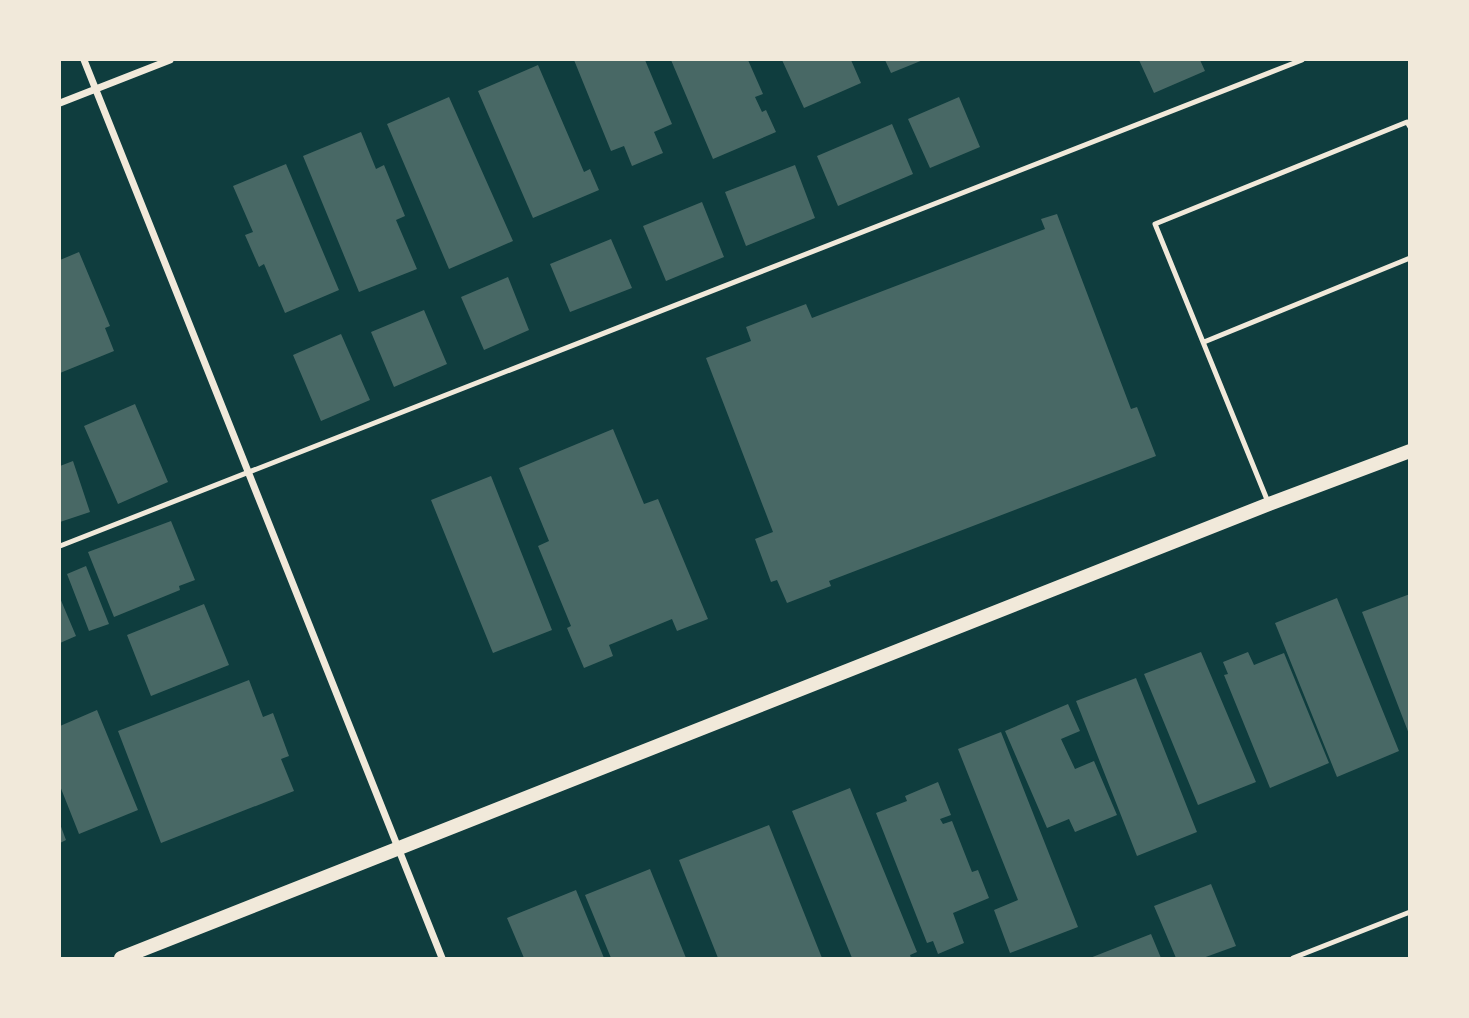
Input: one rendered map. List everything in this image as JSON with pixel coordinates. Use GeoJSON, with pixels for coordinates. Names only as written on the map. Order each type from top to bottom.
{"type":"FeatureCollection","features":[{"type":"Feature","properties":{"kind":"main road"},"geometry":{"type":"LineString","coordinates":[[121,958],[1409,451]]}},
{"type":"Feature","properties":{"kind":"street"},"geometry":{"type":"LineString","coordinates":[[84,60],[442,958]]}},
{"type":"Feature","properties":{"kind":"street"},"geometry":{"type":"LineString","coordinates":[[60,103],[170,60]]}},
{"type":"Feature","properties":{"kind":"lane"},"geometry":{"type":"LineString","coordinates":[[60,546],[1302,60]]}},
{"type":"Feature","properties":{"kind":"lane"},"geometry":{"type":"LineString","coordinates":[[1269,504],[1155,224],[1407,122],[1409,127]]}},
{"type":"Feature","properties":{"kind":"lane"},"geometry":{"type":"LineString","coordinates":[[1204,342],[1409,258]]}},
{"type":"Feature","properties":{"kind":"lane"},"geometry":{"type":"LineString","coordinates":[[1293,958],[1409,912]]}},
{"type":"Feature","properties":{"kind":"building"},"geometry":{"type":"Polygon","coordinates":[[[574,60],[645,60],[672,124],[654,132],[663,153],[632,166],[624,146],[611,151],[574,60]]]}},
{"type":"Feature","properties":{"kind":"building"},"geometry":{"type":"Polygon","coordinates":[[[671,60],[748,60],[763,94],[755,97],[762,112],[766,110],[776,132],[713,159],[671,60]]]}},
{"type":"Feature","properties":{"kind":"building"},"geometry":{"type":"Polygon","coordinates":[[[782,60],[851,60],[861,83],[804,108],[782,60]]]}},
{"type":"Feature","properties":{"kind":"building"},"geometry":{"type":"Polygon","coordinates":[[[885,60],[923,60],[891,73],[885,60]]]}},
{"type":"Feature","properties":{"kind":"building"},"geometry":{"type":"Polygon","coordinates":[[[1139,60],[1200,60],[1205,71],[1154,93],[1139,60]]]}},
{"type":"Feature","properties":{"kind":"building"},"geometry":{"type":"Polygon","coordinates":[[[538,65],[584,172],[590,169],[599,190],[533,218],[478,91],[538,65]]]}},
{"type":"Feature","properties":{"kind":"building"},"geometry":{"type":"Polygon","coordinates":[[[449,97],[513,241],[449,269],[387,124],[449,97]]]}},
{"type":"Feature","properties":{"kind":"building"},"geometry":{"type":"Polygon","coordinates":[[[959,97],[980,147],[930,168],[908,119],[959,97]]]}},
{"type":"Feature","properties":{"kind":"building"},"geometry":{"type":"Polygon","coordinates":[[[892,124],[913,174],[838,206],[817,156],[892,124]]]}},
{"type":"Feature","properties":{"kind":"building"},"geometry":{"type":"Polygon","coordinates":[[[361,132],[376,169],[384,165],[405,216],[396,220],[417,269],[359,292],[303,156],[361,132]]]}},
{"type":"Feature","properties":{"kind":"building"},"geometry":{"type":"Polygon","coordinates":[[[286,164],[339,290],[285,313],[264,264],[259,267],[245,235],[253,232],[233,186],[286,164]]]}},
{"type":"Feature","properties":{"kind":"building"},"geometry":{"type":"Polygon","coordinates":[[[795,165],[815,218],[746,246],[725,192],[795,165]]]}},
{"type":"Feature","properties":{"kind":"building"},"geometry":{"type":"Polygon","coordinates":[[[702,202],[724,257],[666,281],[643,226],[702,202]]]}},
{"type":"Feature","properties":{"kind":"building"},"geometry":{"type":"Polygon","coordinates":[[[1057,214],[1131,409],[1137,407],[1156,456],[829,581],[831,586],[787,603],[777,580],[771,582],[755,539],[773,532],[706,358],[751,341],[746,327],[806,304],[812,318],[1045,229],[1041,219],[1057,214]]]}},
{"type":"Feature","properties":{"kind":"building"},"geometry":{"type":"Polygon","coordinates":[[[611,239],[632,288],[570,312],[550,264],[611,239]]]}},
{"type":"Feature","properties":{"kind":"building"},"geometry":{"type":"Polygon","coordinates":[[[79,252],[110,326],[105,328],[114,351],[60,373],[60,260],[79,252]]]}},
{"type":"Feature","properties":{"kind":"building"},"geometry":{"type":"Polygon","coordinates":[[[508,277],[529,330],[484,350],[461,297],[508,277]]]}},
{"type":"Feature","properties":{"kind":"building"},"geometry":{"type":"Polygon","coordinates":[[[424,310],[447,364],[394,387],[371,332],[424,310]]]}},
{"type":"Feature","properties":{"kind":"building"},"geometry":{"type":"Polygon","coordinates":[[[341,334],[370,400],[321,421],[293,355],[341,334]]]}},
{"type":"Feature","properties":{"kind":"building"},"geometry":{"type":"Polygon","coordinates":[[[135,404],[168,482],[118,504],[84,426],[135,404]]]}},
{"type":"Feature","properties":{"kind":"building"},"geometry":{"type":"Polygon","coordinates":[[[613,429],[644,504],[658,499],[708,619],[677,631],[672,619],[609,645],[613,656],[584,668],[567,628],[571,626],[538,546],[549,541],[519,468],[613,429]]]}},
{"type":"Feature","properties":{"kind":"building"},"geometry":{"type":"Polygon","coordinates":[[[73,461],[90,512],[60,522],[60,466],[73,461]]]}},
{"type":"Feature","properties":{"kind":"building"},"geometry":{"type":"Polygon","coordinates":[[[491,476],[552,630],[493,653],[431,500],[491,476]]]}},
{"type":"Feature","properties":{"kind":"building"},"geometry":{"type":"Polygon","coordinates":[[[171,521],[195,580],[179,586],[180,590],[114,617],[88,552],[171,521]]]}},
{"type":"Feature","properties":{"kind":"building"},"geometry":{"type":"Polygon","coordinates":[[[86,566],[109,624],[89,631],[67,574],[86,566]]]}},
{"type":"Feature","properties":{"kind":"building"},"geometry":{"type":"Polygon","coordinates":[[[1410,594],[1410,734],[1409,734],[1362,612],[1410,594]]]}},
{"type":"Feature","properties":{"kind":"building"},"geometry":{"type":"Polygon","coordinates":[[[60,598],[76,636],[60,643],[60,598]]]}},
{"type":"Feature","properties":{"kind":"building"},"geometry":{"type":"Polygon","coordinates":[[[1337,598],[1399,751],[1337,777],[1275,623],[1337,598]]]}},
{"type":"Feature","properties":{"kind":"building"},"geometry":{"type":"Polygon","coordinates":[[[204,604],[229,665],[151,696],[127,635],[204,604]]]}},
{"type":"Feature","properties":{"kind":"building"},"geometry":{"type":"Polygon","coordinates":[[[1201,652],[1256,782],[1198,805],[1144,674],[1201,652]]]}},
{"type":"Feature","properties":{"kind":"building"},"geometry":{"type":"Polygon","coordinates":[[[1248,652],[1254,665],[1284,653],[1329,763],[1270,788],[1224,675],[1228,674],[1223,662],[1248,652]]]}},
{"type":"Feature","properties":{"kind":"building"},"geometry":{"type":"Polygon","coordinates":[[[1136,678],[1197,832],[1137,856],[1076,701],[1136,678]]]}},
{"type":"Feature","properties":{"kind":"building"},"geometry":{"type":"Polygon","coordinates":[[[249,680],[263,717],[273,713],[289,756],[281,759],[294,791],[161,843],[118,731],[249,680]]]}},
{"type":"Feature","properties":{"kind":"building"},"geometry":{"type":"Polygon","coordinates":[[[1068,704],[1080,731],[1061,739],[1075,769],[1094,761],[1117,815],[1075,832],[1069,819],[1047,828],[1005,731],[1068,704]]]}},
{"type":"Feature","properties":{"kind":"building"},"geometry":{"type":"Polygon","coordinates":[[[97,710],[138,810],[79,834],[60,786],[60,726],[97,710]]]}},
{"type":"Feature","properties":{"kind":"building"},"geometry":{"type":"Polygon","coordinates":[[[1001,732],[1078,927],[1010,953],[994,910],[1018,900],[958,749],[1001,732]]]}},
{"type":"Feature","properties":{"kind":"building"},"geometry":{"type":"Polygon","coordinates":[[[938,782],[951,815],[940,819],[943,824],[952,821],[972,872],[978,870],[989,898],[953,913],[964,943],[938,954],[933,941],[927,943],[876,813],[907,801],[905,796],[938,782]]]}},
{"type":"Feature","properties":{"kind":"building"},"geometry":{"type":"Polygon","coordinates":[[[850,788],[917,952],[910,955],[911,958],[852,958],[792,811],[850,788]]]}},
{"type":"Feature","properties":{"kind":"building"},"geometry":{"type":"Polygon","coordinates":[[[60,824],[66,840],[60,843],[60,824]]]}},
{"type":"Feature","properties":{"kind":"building"},"geometry":{"type":"Polygon","coordinates":[[[769,825],[822,958],[718,958],[679,860],[769,825]]]}},
{"type":"Feature","properties":{"kind":"building"},"geometry":{"type":"Polygon","coordinates":[[[650,869],[686,958],[611,958],[585,895],[650,869]]]}},
{"type":"Feature","properties":{"kind":"building"},"geometry":{"type":"Polygon","coordinates":[[[1211,884],[1236,946],[1203,958],[1176,958],[1154,906],[1211,884]]]}},
{"type":"Feature","properties":{"kind":"building"},"geometry":{"type":"Polygon","coordinates":[[[576,890],[604,958],[524,958],[507,918],[576,890]]]}},
{"type":"Feature","properties":{"kind":"building"},"geometry":{"type":"Polygon","coordinates":[[[1151,934],[1161,958],[1090,958],[1151,934]]]}}]}
